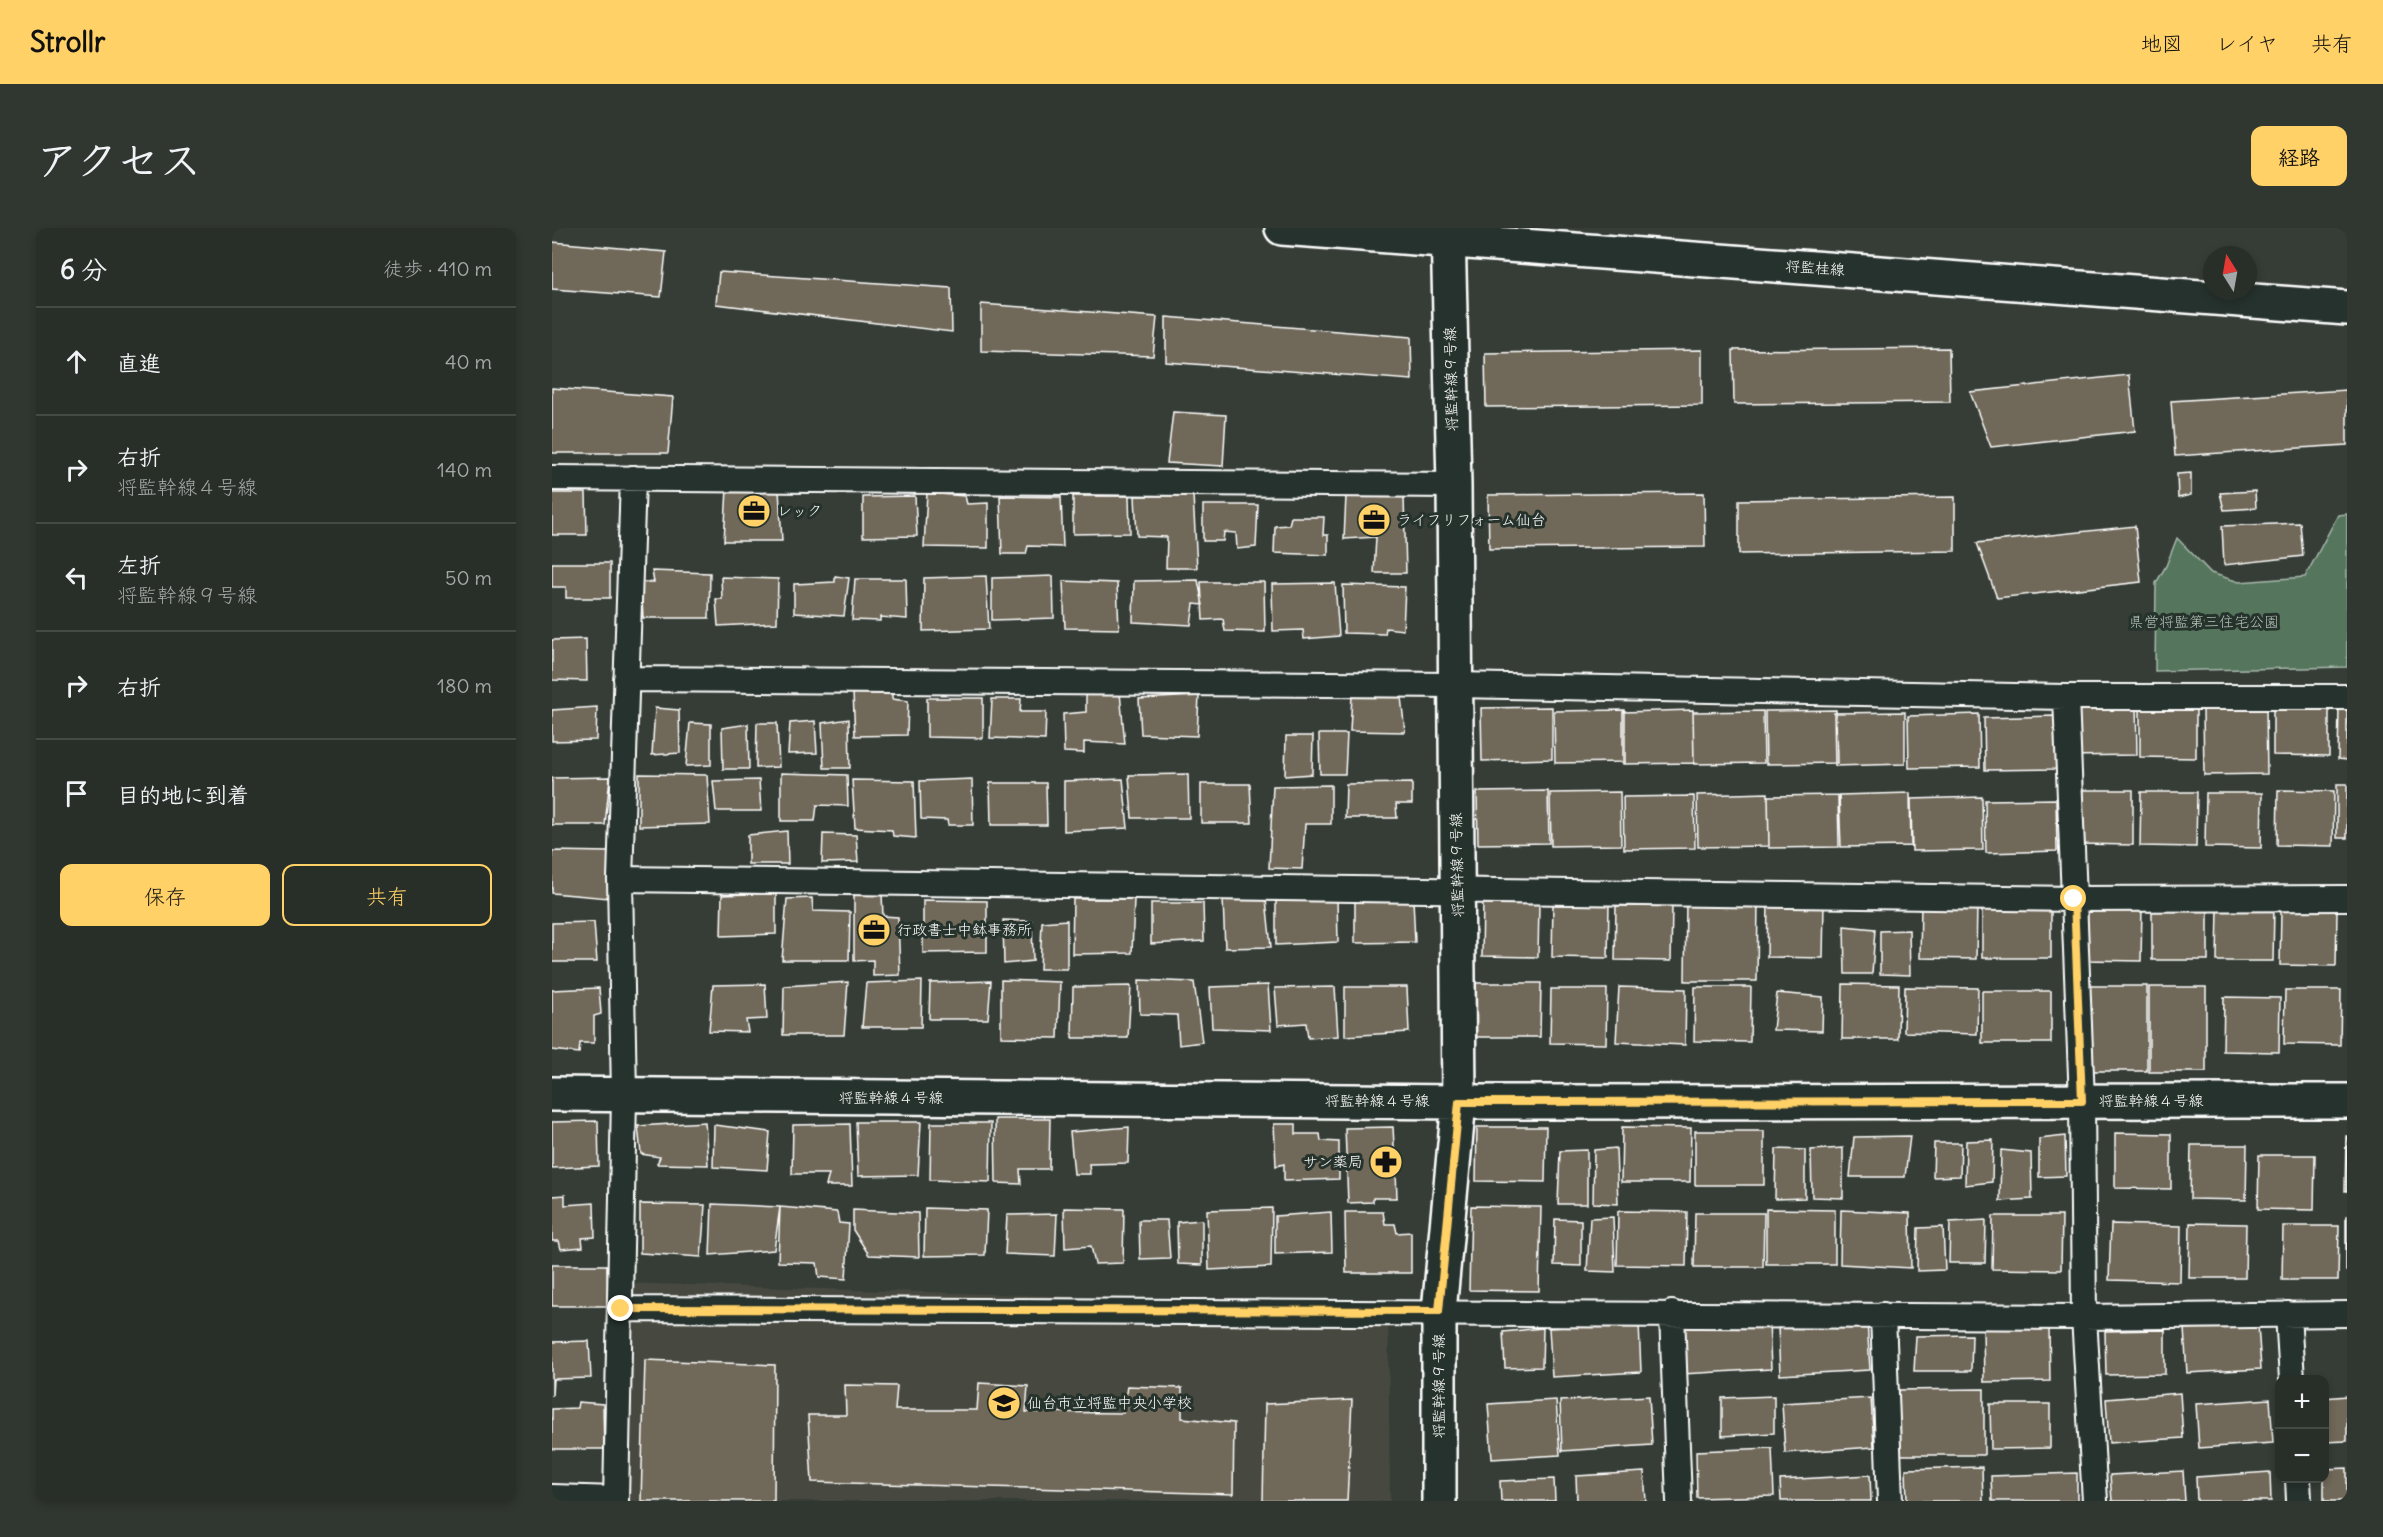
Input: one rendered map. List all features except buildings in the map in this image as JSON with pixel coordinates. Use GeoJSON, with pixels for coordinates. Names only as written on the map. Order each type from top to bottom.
{"type":"FeatureCollection","features":[{"type":"Feature","properties":{"kind":"street","name":"将監桂線"},"geometry":{"type":"LineString","coordinates":[[1282,228],[1448,234],[1612,255],[2079,286],[2347,308]]}},
{"type":"Feature","properties":{"kind":"street","name":"将監幹線９号線"},"geometry":{"type":"LineString","coordinates":[[1439,1501],[1439,1311],[1459,1102],[1454,485],[1448,234]]}},
{"type":"Feature","properties":{"kind":"street"},"geometry":{"type":"LineString","coordinates":[[552,478],[1454,485]]}},
{"type":"Feature","properties":{"kind":"street"},"geometry":{"type":"LineString","coordinates":[[552,1497],[616,1500],[624,1096],[620,879],[633,478]]}},
{"type":"Feature","properties":{"kind":"street"},"geometry":{"type":"LineString","coordinates":[[626,679],[1455,685],[2066,697],[2347,697]]}},
{"type":"Feature","properties":{"kind":"street"},"geometry":{"type":"LineString","coordinates":[[2066,697],[2082,1101],[2084,1317],[2095,1501]]}},
{"type":"Feature","properties":{"kind":"street"},"geometry":{"type":"LineString","coordinates":[[620,879],[2074,899],[2347,898]]}},
{"type":"Feature","properties":{"kind":"street","name":"将監幹線４号線"},"geometry":{"type":"LineString","coordinates":[[552,1094],[1459,1102],[2347,1101]]}},
{"type":"Feature","properties":{"kind":"street"},"geometry":{"type":"LineString","coordinates":[[621,1309],[1439,1311],[2084,1317],[2347,1314]]}},
{"type":"Feature","properties":{"kind":"street"},"geometry":{"type":"LineString","coordinates":[[1672,1313],[1679,1501]]}},
{"type":"Feature","properties":{"kind":"street"},"geometry":{"type":"LineString","coordinates":[[2288,1314],[2292,1375]]}},
{"type":"Feature","properties":{"kind":"street"},"geometry":{"type":"LineString","coordinates":[[1883,1315],[1890,1501]]}},
{"type":"Feature","properties":{"kind":"street"},"geometry":{"type":"LineString","coordinates":[[2298,1483],[2299,1501]]}},
{"type":"Feature","properties":{"kind":"shaded area","name":"仙台市立将監中央小学校"},"geometry":{"type":"Polygon","coordinates":[[[622,1283],[1388,1306],[1390,1501],[618,1501],[622,1283]]]}},
{"type":"Feature","properties":{"kind":"green space","name":"県営将監第三住宅公園"},"geometry":{"type":"Polygon","coordinates":[[[2347,514],[2347,667],[2155,671],[2156,583],[2166,566],[2177,538],[2211,573],[2239,582],[2305,577],[2338,515],[2347,514]]]}},
{"type":"Feature","properties":{"kind":"place","name":"レック"},"geometry":{"type":"Point","coordinates":[754,511]}},
{"type":"Feature","properties":{"kind":"place","name":"ライフリフォーム仙台"},"geometry":{"type":"Point","coordinates":[1374,520]}},
{"type":"Feature","properties":{"kind":"place","name":"行政書士中鉢事務所"},"geometry":{"type":"Point","coordinates":[874,930]}},
{"type":"Feature","properties":{"kind":"place","name":"サン薬局"},"geometry":{"type":"Point","coordinates":[1386,1162]}},
{"type":"Feature","properties":{"kind":"place","name":"仙台市立将監中央小学校"},"geometry":{"type":"Point","coordinates":[1004,1403]}},
{"type":"Feature","properties":{"kind":"route"},"geometry":{"type":"LineString","coordinates":[[621,1309],[1439,1311],[1459,1102],[2082,1101],[2074,899]]}}]}
